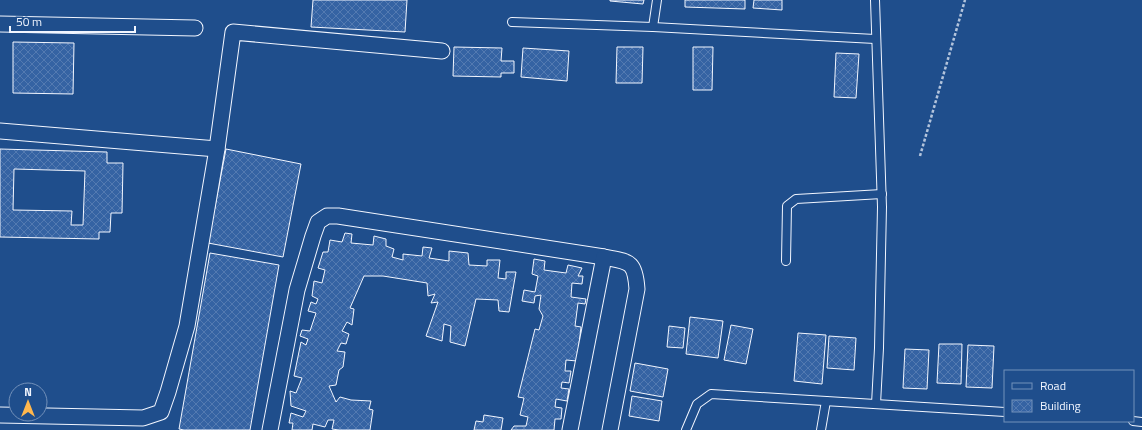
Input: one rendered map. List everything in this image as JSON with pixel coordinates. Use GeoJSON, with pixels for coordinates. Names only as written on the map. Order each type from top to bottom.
{"type":"FeatureCollection","features":[{"type":"Feature","properties":{"kind":"street"},"geometry":{"type":"LineString","coordinates":[[0,24],[195,28]]}},
{"type":"Feature","properties":{"kind":"street"},"geometry":{"type":"LineString","coordinates":[[0,415],[143,418],[161,412],[187,326],[217,148],[233,32],[442,51]]}},
{"type":"Feature","properties":{"kind":"street"},"geometry":{"type":"LineString","coordinates":[[0,131],[217,148]]}},
{"type":"Feature","properties":{"kind":"street"},"geometry":{"type":"LineString","coordinates":[[270,430],[297,290],[318,222],[327,216],[346,217],[604,257],[627,262],[632,265],[636,276],[637,289],[610,430]]}},
{"type":"Feature","properties":{"kind":"street"},"geometry":{"type":"LineString","coordinates":[[570,430],[604,257]]}},
{"type":"Feature","properties":{"kind":"lane"},"geometry":{"type":"LineString","coordinates":[[653,28],[657,0]]}},
{"type":"Feature","properties":{"kind":"lane"},"geometry":{"type":"LineString","coordinates":[[875,0],[875,39],[882,194],[879,348],[876,404]]}},
{"type":"Feature","properties":{"kind":"lane"},"geometry":{"type":"LineString","coordinates":[[512,22],[875,39]]}},
{"type":"Feature","properties":{"kind":"lane"},"geometry":{"type":"LineString","coordinates":[[786,261],[787,206],[796,199],[882,194]]}},
{"type":"Feature","properties":{"kind":"lane"},"geometry":{"type":"LineString","coordinates":[[686,430],[697,404],[711,394],[1004,412]]}},
{"type":"Feature","properties":{"kind":"lane"},"geometry":{"type":"LineString","coordinates":[[820,430],[826,401]]}},
{"type":"Feature","properties":{"kind":"path"},"geometry":{"type":"LineString","coordinates":[[920,156],[965,0]]}},
{"type":"Feature","properties":{"kind":"building"},"geometry":{"type":"Polygon","coordinates":[[[313,0],[407,0],[405,32],[311,27],[313,0]]]}},
{"type":"Feature","properties":{"kind":"building"},"geometry":{"type":"Polygon","coordinates":[[[610,0],[644,0],[643,4],[610,0]]]}},
{"type":"Feature","properties":{"kind":"building"},"geometry":{"type":"Polygon","coordinates":[[[685,0],[745,0],[745,9],[685,7],[685,0]]]}},
{"type":"Feature","properties":{"kind":"building"},"geometry":{"type":"Polygon","coordinates":[[[754,0],[782,0],[782,10],[753,8],[754,0]]]}},
{"type":"Feature","properties":{"kind":"building"},"geometry":{"type":"Polygon","coordinates":[[[13,42],[74,43],[73,94],[13,93],[13,42]]]}},
{"type":"Feature","properties":{"kind":"building"},"geometry":{"type":"Polygon","coordinates":[[[454,47],[502,48],[501,61],[514,61],[514,73],[501,73],[501,77],[453,76],[454,47]]]}},
{"type":"Feature","properties":{"kind":"building"},"geometry":{"type":"Polygon","coordinates":[[[617,47],[643,47],[642,83],[616,83],[617,47]]]}},
{"type":"Feature","properties":{"kind":"building"},"geometry":{"type":"Polygon","coordinates":[[[693,47],[713,47],[712,90],[693,90],[693,47]]]}},
{"type":"Feature","properties":{"kind":"building"},"geometry":{"type":"Polygon","coordinates":[[[523,48],[569,51],[567,81],[521,77],[523,48]]]}},
{"type":"Feature","properties":{"kind":"building"},"geometry":{"type":"Polygon","coordinates":[[[836,53],[859,54],[856,98],[834,97],[836,53]]]}},
{"type":"Feature","properties":{"kind":"building"},"geometry":{"type":"Polygon","coordinates":[[[0,149],[107,152],[107,163],[123,163],[122,213],[111,213],[110,232],[99,232],[99,239],[0,237],[0,149]],[[14,169],[13,210],[72,211],[71,225],[83,225],[85,171],[14,169]]]}},
{"type":"Feature","properties":{"kind":"building"},"geometry":{"type":"Polygon","coordinates":[[[226,149],[301,164],[283,257],[208,243],[226,149]]]}},
{"type":"Feature","properties":{"kind":"building"},"geometry":{"type":"Polygon","coordinates":[[[345,233],[352,234],[351,243],[373,245],[374,236],[386,239],[386,246],[394,249],[392,257],[403,260],[403,254],[422,256],[423,247],[432,248],[429,258],[449,261],[449,251],[468,253],[469,265],[487,266],[487,260],[500,260],[498,278],[506,279],[506,272],[516,272],[509,312],[499,311],[498,300],[476,299],[465,346],[450,342],[451,326],[444,324],[442,341],[426,336],[438,302],[431,303],[435,294],[428,296],[427,283],[383,276],[364,276],[350,308],[354,309],[352,325],[347,322],[342,331],[349,334],[346,344],[341,343],[337,351],[345,352],[343,367],[339,370],[336,385],[329,386],[336,402],[340,397],[351,400],[371,401],[369,409],[373,410],[370,430],[332,429],[334,420],[328,420],[325,427],[313,424],[312,430],[292,430],[293,423],[289,423],[291,413],[303,417],[306,411],[291,406],[290,391],[296,393],[302,378],[294,376],[301,342],[306,345],[308,339],[300,336],[302,330],[310,331],[316,313],[308,311],[311,302],[316,304],[318,299],[312,296],[314,281],[322,283],[325,270],[318,268],[323,252],[328,252],[330,240],[342,242],[345,233]]]}},
{"type":"Feature","properties":{"kind":"building"},"geometry":{"type":"Polygon","coordinates":[[[210,253],[279,265],[250,430],[179,429],[210,253]]]}},
{"type":"Feature","properties":{"kind":"building"},"geometry":{"type":"Polygon","coordinates":[[[534,259],[545,261],[544,270],[566,273],[568,265],[582,268],[578,276],[583,276],[582,284],[572,283],[571,297],[586,299],[585,304],[578,303],[575,326],[581,327],[577,361],[566,360],[565,371],[571,371],[569,383],[562,382],[561,388],[569,389],[567,401],[556,399],[555,407],[562,408],[561,419],[555,419],[554,430],[511,430],[514,426],[526,426],[528,417],[520,415],[524,398],[518,397],[535,329],[539,330],[543,316],[539,309],[541,295],[535,296],[534,303],[522,301],[524,290],[535,292],[538,276],[532,274],[534,259]]]}},
{"type":"Feature","properties":{"kind":"building"},"geometry":{"type":"Polygon","coordinates":[[[690,317],[723,321],[718,358],[686,354],[690,317]]]}},
{"type":"Feature","properties":{"kind":"building"},"geometry":{"type":"Polygon","coordinates":[[[731,325],[753,329],[746,364],[724,360],[731,325]]]}},
{"type":"Feature","properties":{"kind":"building"},"geometry":{"type":"Polygon","coordinates":[[[669,326],[685,328],[683,348],[667,347],[669,326]]]}},
{"type":"Feature","properties":{"kind":"building"},"geometry":{"type":"Polygon","coordinates":[[[798,333],[826,335],[822,384],[794,381],[798,333]]]}},
{"type":"Feature","properties":{"kind":"building"},"geometry":{"type":"Polygon","coordinates":[[[829,336],[856,338],[854,370],[827,368],[829,336]]]}},
{"type":"Feature","properties":{"kind":"building"},"geometry":{"type":"Polygon","coordinates":[[[939,344],[962,344],[961,384],[937,383],[939,344]]]}},
{"type":"Feature","properties":{"kind":"building"},"geometry":{"type":"Polygon","coordinates":[[[968,345],[994,346],[992,388],[966,387],[968,345]]]}},
{"type":"Feature","properties":{"kind":"building"},"geometry":{"type":"Polygon","coordinates":[[[905,349],[929,350],[927,389],[903,388],[905,349]]]}},
{"type":"Feature","properties":{"kind":"building"},"geometry":{"type":"Polygon","coordinates":[[[635,363],[668,369],[663,397],[630,391],[635,363]]]}},
{"type":"Feature","properties":{"kind":"building"},"geometry":{"type":"Polygon","coordinates":[[[632,396],[662,401],[659,421],[629,416],[632,396]]]}},
{"type":"Feature","properties":{"kind":"building"},"geometry":{"type":"Polygon","coordinates":[[[484,415],[503,418],[501,430],[474,430],[476,421],[483,422],[484,415]]]}}]}
